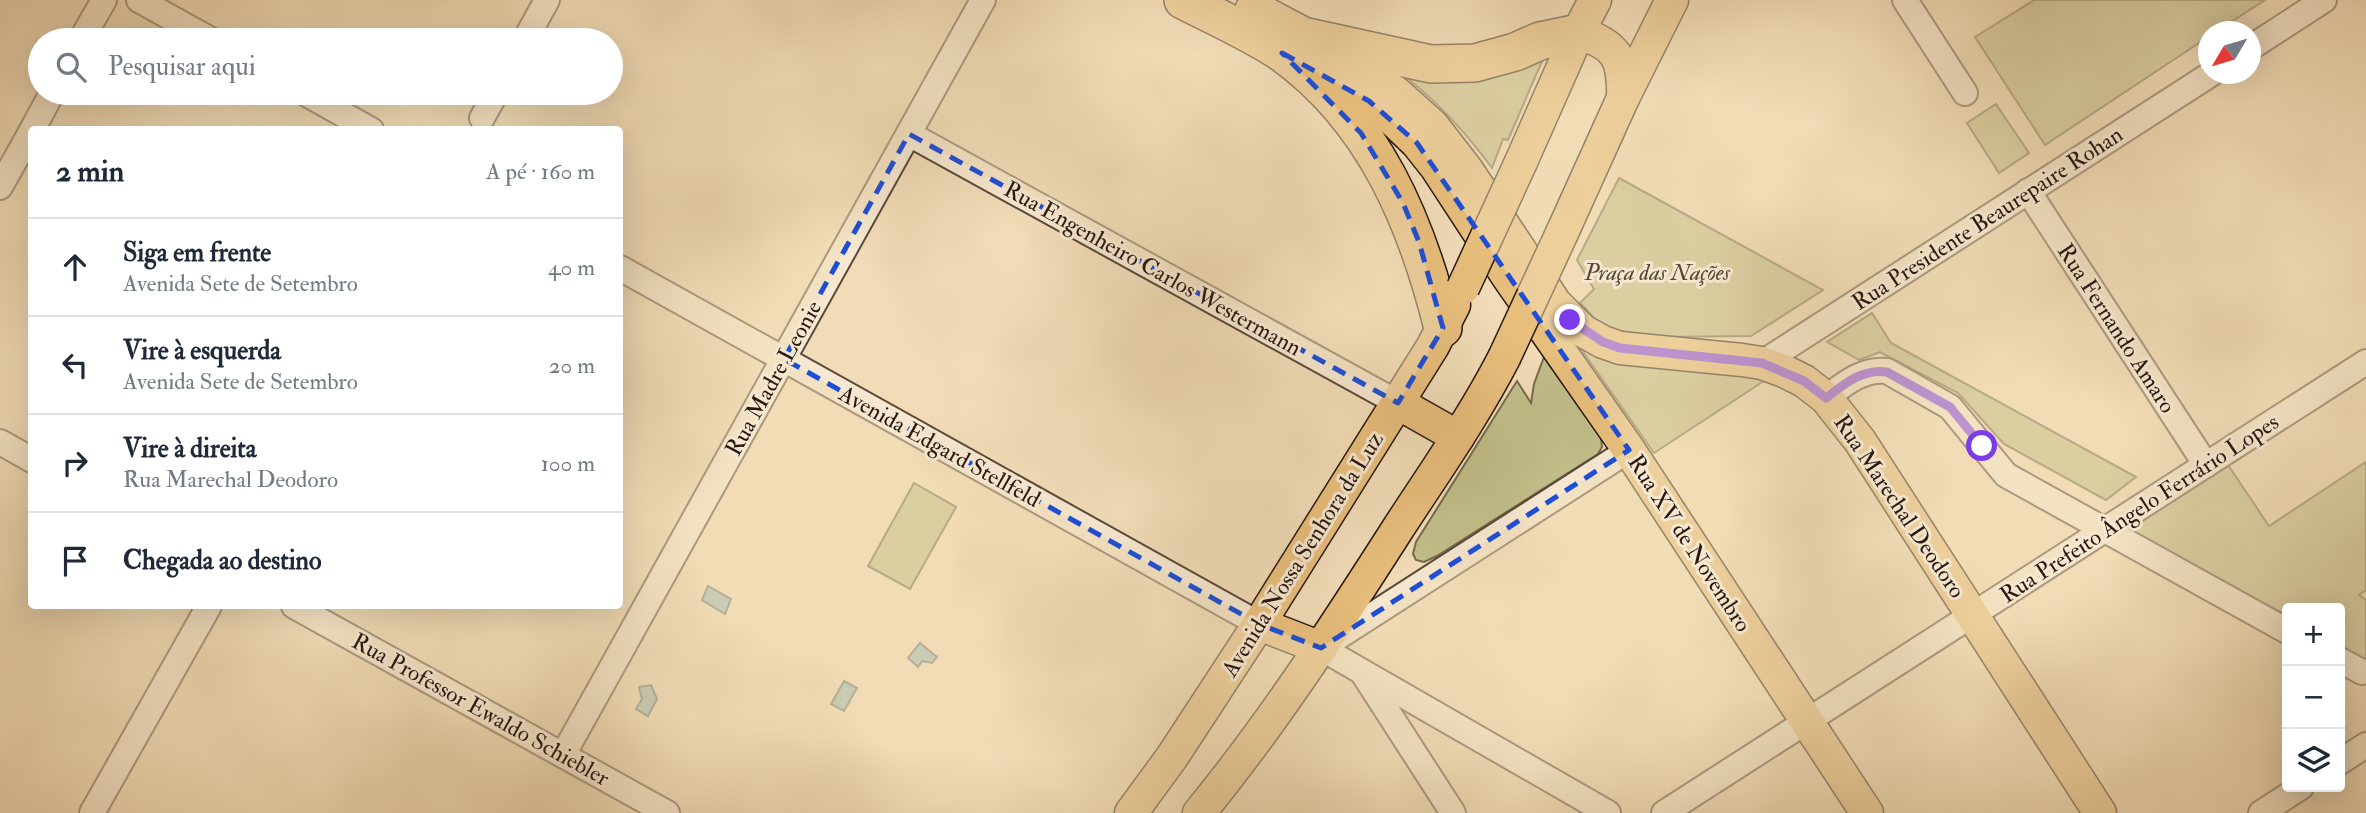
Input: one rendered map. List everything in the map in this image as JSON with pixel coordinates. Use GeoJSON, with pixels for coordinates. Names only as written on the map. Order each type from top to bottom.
{"type":"FeatureCollection","features":[{"type":"Feature","properties":{"kind":"highway"},"geometry":{"type":"LineString","coordinates":[[1183,0],[1292,45],[1452,66],[1493,59],[1540,41],[1578,33]]}},
{"type":"Feature","properties":{"kind":"highway"},"geometry":{"type":"LineString","coordinates":[[1234,0],[1292,45],[1382,164],[1403,203],[1419,243],[1443,328]]}},
{"type":"Feature","properties":{"kind":"main road","name":"Avenida Nossa Senhora da Luz"},"geometry":{"type":"LineString","coordinates":[[1131,813],[1172,757],[1259,624],[1443,328],[1595,0]]}},
{"type":"Feature","properties":{"kind":"main road"},"geometry":{"type":"LineString","coordinates":[[1199,813],[1321,649],[1458,438],[1504,358],[1623,98],[1672,0]]}},
{"type":"Feature","properties":{"kind":"main road"},"geometry":{"type":"LineString","coordinates":[[1578,33],[1598,39],[1612,49],[1620,62],[1623,98]]}},
{"type":"Feature","properties":{"kind":"main road"},"geometry":{"type":"LineString","coordinates":[[1292,45],[1373,76],[1416,109],[1451,147],[1514,263]]}},
{"type":"Feature","properties":{"kind":"main road","name":"Rua Marechal Deodoro"},"geometry":{"type":"LineString","coordinates":[[1514,263],[1570,320],[1603,342],[1639,352],[1762,363],[1804,381],[1826,398],[1860,441],[2100,813]]}},
{"type":"Feature","properties":{"kind":"main road","name":"Rua XV de Novembro"},"geometry":{"type":"LineString","coordinates":[[1514,263],[1629,450],[1867,813]]}},
{"type":"Feature","properties":{"kind":"main road"},"geometry":{"type":"LineString","coordinates":[[1398,403],[1458,438]]}},
{"type":"Feature","properties":{"kind":"main road"},"geometry":{"type":"LineString","coordinates":[[1259,624],[1321,649]]}},
{"type":"Feature","properties":{"kind":"street"},"geometry":{"type":"LineString","coordinates":[[88,28],[104,0]]}},
{"type":"Feature","properties":{"kind":"street"},"geometry":{"type":"LineString","coordinates":[[139,0],[189,28]]}},
{"type":"Feature","properties":{"kind":"street"},"geometry":{"type":"LineString","coordinates":[[532,28],[547,0]]}},
{"type":"Feature","properties":{"kind":"street","name":"Rua Madre Leonie"},"geometry":{"type":"LineString","coordinates":[[563,755],[983,0]]}},
{"type":"Feature","properties":{"kind":"street"},"geometry":{"type":"LineString","coordinates":[[1905,0],[1965,93]]}},
{"type":"Feature","properties":{"kind":"street"},"geometry":{"type":"LineString","coordinates":[[2261,41],[2325,0]]}},
{"type":"Feature","properties":{"kind":"street","name":"Rua Presidente Beaurepaire Rohan"},"geometry":{"type":"LineString","coordinates":[[1762,363],[2198,82]]}},
{"type":"Feature","properties":{"kind":"street"},"geometry":{"type":"LineString","coordinates":[[34,126],[46,105]]}},
{"type":"Feature","properties":{"kind":"street"},"geometry":{"type":"LineString","coordinates":[[326,105],[364,126]]}},
{"type":"Feature","properties":{"kind":"street"},"geometry":{"type":"LineString","coordinates":[[482,118],[489,105]]}},
{"type":"Feature","properties":{"kind":"street","name":"Rua Engenheiro Carlos Westermann"},"geometry":{"type":"LineString","coordinates":[[909,134],[1398,403]]}},
{"type":"Feature","properties":{"kind":"street"},"geometry":{"type":"LineString","coordinates":[[0,187],[28,137]]}},
{"type":"Feature","properties":{"kind":"street","name":"Rua Fernando Amaro"},"geometry":{"type":"LineString","coordinates":[[2028,191],[2206,465]]}},
{"type":"Feature","properties":{"kind":"street","name":"Avenida Edgard Stellfeld"},"geometry":{"type":"LineString","coordinates":[[623,270],[1259,624]]}},
{"type":"Feature","properties":{"kind":"street","name":"Rua Prefeito Ângelo Ferrário Lopes"},"geometry":{"type":"LineString","coordinates":[[1664,813],[2366,362]]}},
{"type":"Feature","properties":{"kind":"street"},"geometry":{"type":"LineString","coordinates":[[1826,398],[1854,378],[1877,370],[1887,372],[1950,407],[2006,475],[2282,628]]}},
{"type":"Feature","properties":{"kind":"street"},"geometry":{"type":"LineString","coordinates":[[0,442],[28,458]]}},
{"type":"Feature","properties":{"kind":"street"},"geometry":{"type":"LineString","coordinates":[[1608,813],[1321,649],[1629,450]]}},
{"type":"Feature","properties":{"kind":"street"},"geometry":{"type":"LineString","coordinates":[[92,813],[207,609]]}},
{"type":"Feature","properties":{"kind":"street","name":"Rua Professor Ewaldo Schiebler"},"geometry":{"type":"LineString","coordinates":[[299,609],[667,813]]}},
{"type":"Feature","properties":{"kind":"street"},"geometry":{"type":"LineString","coordinates":[[2345,663],[2361,672]]}},
{"type":"Feature","properties":{"kind":"street"},"geometry":{"type":"LineString","coordinates":[[1362,672],[1453,813]]}},
{"type":"Feature","properties":{"kind":"street"},"geometry":{"type":"LineString","coordinates":[[2345,759],[2366,745]]}},
{"type":"Feature","properties":{"kind":"street"},"geometry":{"type":"LineString","coordinates":[[2261,813],[2293,792]]}},
{"type":"Feature","properties":{"kind":"highlighted area"},"geometry":{"type":"Polygon","coordinates":[[[1282,53],[1369,101],[1417,143],[1629,450],[1321,648],[1259,624],[784,359],[909,134],[1398,403],[1443,328],[1419,242],[1403,203],[1361,133],[1282,53]]]}},
{"type":"Feature","properties":{"kind":"green space"},"geometry":{"type":"Polygon","coordinates":[[[2034,0],[2265,0],[2232,21],[2198,21],[2198,44],[2045,145],[1975,37],[2034,0]]]}},
{"type":"Feature","properties":{"kind":"green space"},"geometry":{"type":"Polygon","coordinates":[[[1539,59],[1542,61],[1508,140],[1503,139],[1492,168],[1453,120],[1407,78],[1442,81],[1539,59]]]}},
{"type":"Feature","properties":{"kind":"green space"},"geometry":{"type":"Polygon","coordinates":[[[1996,104],[2029,153],[1999,173],[1967,123],[1996,104]]]}},
{"type":"Feature","properties":{"kind":"green space","name":"Praça das Nações"},"geometry":{"type":"Polygon","coordinates":[[[1619,178],[1823,290],[1751,336],[1657,337],[1615,330],[1596,320],[1580,303],[1594,289],[1577,260],[1619,178]]]}},
{"type":"Feature","properties":{"kind":"green space"},"geometry":{"type":"Polygon","coordinates":[[[1872,313],[1891,343],[2136,477],[2106,500],[2004,444],[1958,393],[1880,352],[1859,360],[1827,342],[1872,313]]]}},
{"type":"Feature","properties":{"kind":"green space","name":"Praça das Nações"},"geometry":{"type":"Polygon","coordinates":[[[1576,342],[1749,374],[1764,381],[1654,453],[1576,342]]]}},
{"type":"Feature","properties":{"kind":"green space"},"geometry":{"type":"Polygon","coordinates":[[[1544,357],[1601,438],[1602,447],[1598,454],[1437,556],[1424,562],[1416,560],[1413,554],[1416,542],[1517,381],[1531,403],[1534,384],[1544,357]]]}},
{"type":"Feature","properties":{"kind":"green space"},"geometry":{"type":"Polygon","coordinates":[[[2226,462],[2269,526],[2366,462],[2366,590],[2359,595],[2366,600],[2366,660],[2345,649],[2345,603],[2282,603],[2282,613],[2125,527],[2226,462]]]}},
{"type":"Feature","properties":{"kind":"green space"},"geometry":{"type":"Polygon","coordinates":[[[914,483],[956,507],[910,589],[868,566],[914,483]]]}},
{"type":"Feature","properties":{"kind":"water"},"geometry":{"type":"Polygon","coordinates":[[[708,586],[731,599],[725,614],[702,600],[708,586]]]}},
{"type":"Feature","properties":{"kind":"water"},"geometry":{"type":"Polygon","coordinates":[[[920,643],[937,657],[932,663],[922,661],[918,667],[908,658],[920,643]]]}},
{"type":"Feature","properties":{"kind":"water"},"geometry":{"type":"Polygon","coordinates":[[[844,681],[857,688],[844,711],[831,704],[844,681]]]}},
{"type":"Feature","properties":{"kind":"water"},"geometry":{"type":"Polygon","coordinates":[[[651,685],[657,699],[648,716],[636,709],[642,699],[639,687],[651,685]]]}},
{"type":"Feature","properties":{"kind":"route"},"geometry":{"type":"LineString","coordinates":[[1570,320],[1583,331],[1620,348],[1762,363],[1804,381],[1826,398],[1842,385],[1865,373],[1877,370],[1887,372],[1950,407],[1982,446]]}}]}
